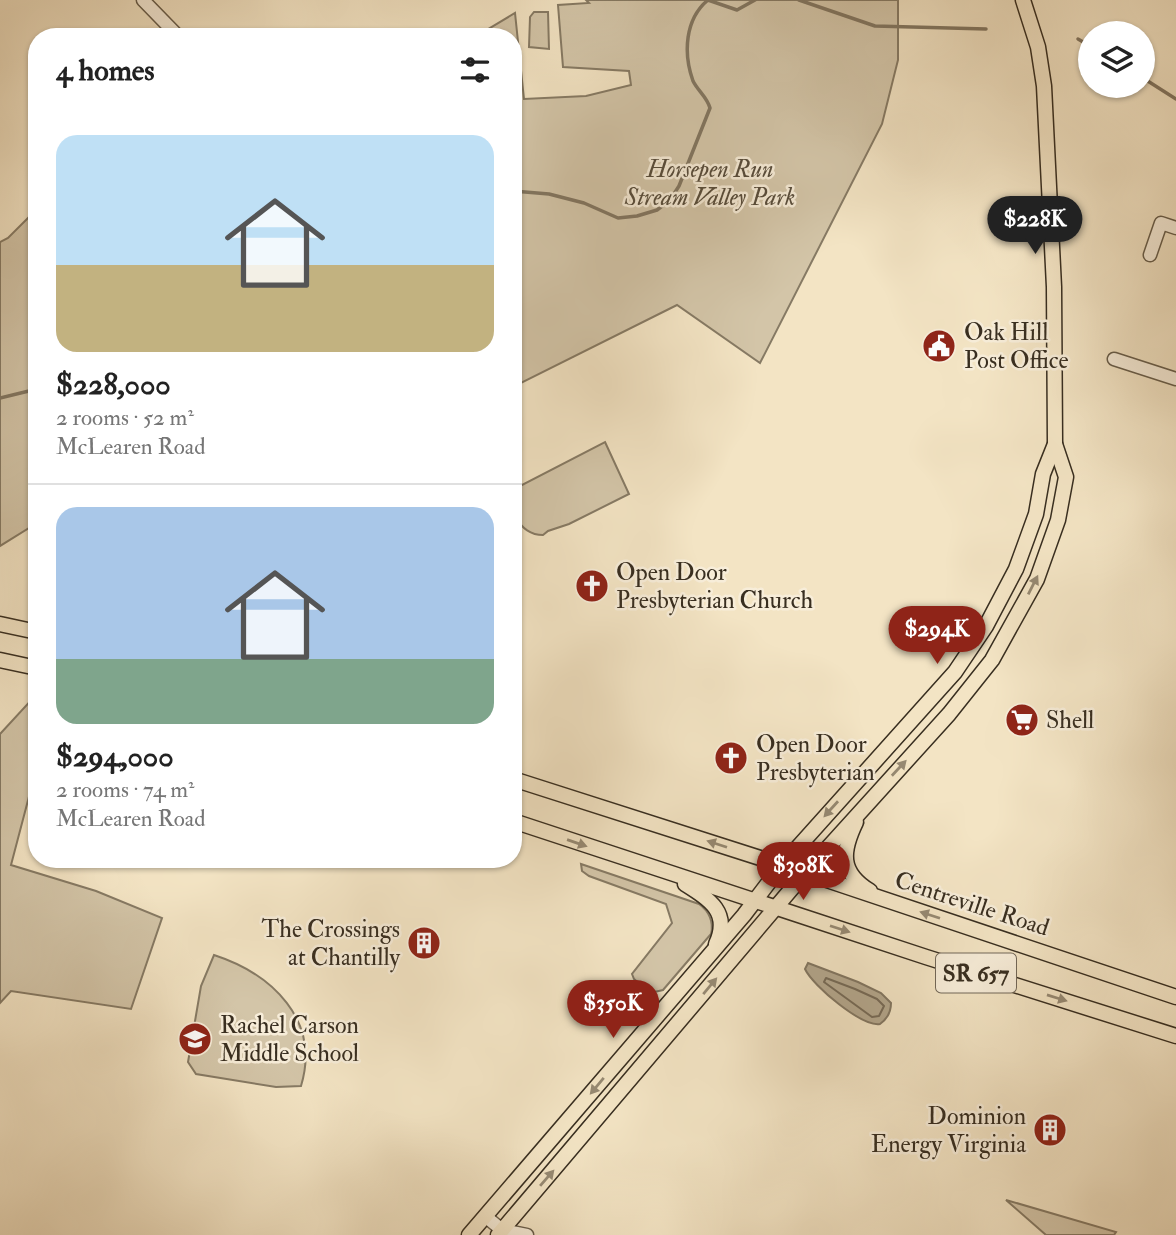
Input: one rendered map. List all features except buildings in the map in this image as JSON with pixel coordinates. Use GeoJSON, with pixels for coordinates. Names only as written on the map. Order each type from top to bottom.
{"type":"FeatureCollection","features":[{"type":"Feature","properties":{"kind":"main road"},"geometry":{"type":"LineString","coordinates":[[502,1233],[805,873],[973,686],[1006,638],[1037,579],[1058,520],[1066,477],[1055,444],[1054,301],[1047,124],[1038,47],[1023,0]]}},
{"type":"Feature","properties":{"kind":"main road"},"geometry":{"type":"LineString","coordinates":[[468,1235],[755,901],[782,865],[932,699],[973,647],[1016,569],[1026,545],[1039,503],[1043,474],[1055,444]]}},
{"type":"Feature","properties":{"kind":"main road"},"geometry":{"type":"LineString","coordinates":[[0,624],[28,630]]}},
{"type":"Feature","properties":{"kind":"main road"},"geometry":{"type":"LineString","coordinates":[[0,660],[28,666]]}},
{"type":"Feature","properties":{"kind":"main road","name":"Centreville Road"},"geometry":{"type":"LineString","coordinates":[[522,782],[782,865],[1176,997]]}},
{"type":"Feature","properties":{"kind":"main road"},"geometry":{"type":"LineString","coordinates":[[871,799],[855,824],[845,850],[846,862],[858,884],[883,899]]}},
{"type":"Feature","properties":{"kind":"main road","name":"SR 657"},"geometry":{"type":"LineString","coordinates":[[522,824],[1176,1036]]}},
{"type":"Feature","properties":{"kind":"main road"},"geometry":{"type":"LineString","coordinates":[[666,872],[708,898],[718,912],[721,935],[714,949]]}},
{"type":"Feature","properties":{"kind":"street"},"geometry":{"type":"LineString","coordinates":[[143,0],[170,28]]}},
{"type":"Feature","properties":{"kind":"street"},"geometry":{"type":"LineString","coordinates":[[1150,255],[1161,223],[1176,228]]}},
{"type":"Feature","properties":{"kind":"street"},"geometry":{"type":"LineString","coordinates":[[1114,359],[1176,379]]}},
{"type":"Feature","properties":{"kind":"street"},"geometry":{"type":"LineString","coordinates":[[485,1216],[502,1233],[527,1235]]}},
{"type":"Feature","properties":{"kind":"green space","name":"Horsepen Run Stream Valley Park"},"geometry":{"type":"Polygon","coordinates":[[[586,0],[898,0],[898,60],[882,124],[760,363],[677,305],[522,382],[522,80],[524,99],[586,96],[631,85],[629,71],[563,67],[558,5],[589,3],[586,0]]]}},
{"type":"Feature","properties":{"kind":"green space"},"geometry":{"type":"Polygon","coordinates":[[[534,12],[548,12],[549,49],[529,47],[530,17],[534,12]]]}},
{"type":"Feature","properties":{"kind":"green space","name":"Horsepen Run Stream Valley Park"},"geometry":{"type":"Polygon","coordinates":[[[515,13],[517,28],[490,28],[515,13]]]}},
{"type":"Feature","properties":{"kind":"green space"},"geometry":{"type":"Polygon","coordinates":[[[28,218],[28,529],[0,546],[0,242],[8,238],[28,218]]]}},
{"type":"Feature","properties":{"kind":"green space"},"geometry":{"type":"Polygon","coordinates":[[[605,442],[629,494],[543,535],[535,534],[522,526],[522,485],[605,442]]]}},
{"type":"Feature","properties":{"kind":"green space"},"geometry":{"type":"Polygon","coordinates":[[[28,704],[28,800],[11,865],[96,891],[162,918],[131,1009],[11,991],[0,1003],[0,734],[28,704]]]}},
{"type":"Feature","properties":{"kind":"green space"},"geometry":{"type":"Polygon","coordinates":[[[581,864],[699,904],[708,913],[712,925],[711,934],[663,990],[650,993],[632,974],[672,923],[666,904],[589,876],[582,871],[581,864]]]}},
{"type":"Feature","properties":{"kind":"green space"},"geometry":{"type":"Polygon","coordinates":[[[214,955],[255,974],[287,1003],[298,1021],[304,1040],[305,1062],[301,1086],[276,1087],[196,1074],[188,1062],[201,986],[214,955]]]}},
{"type":"Feature","properties":{"kind":"green space"},"geometry":{"type":"Polygon","coordinates":[[[1006,1200],[1116,1232],[1114,1235],[1046,1235],[1006,1200]]]}},
{"type":"Feature","properties":{"kind":"water"},"geometry":{"type":"Polygon","coordinates":[[[808,963],[881,993],[891,1003],[887,1017],[880,1024],[872,1023],[850,1012],[810,976],[805,969],[808,963]]]}},
{"type":"Feature","properties":{"kind":"waterway"},"geometry":{"type":"LineString","coordinates":[[522,192],[549,194],[584,203],[618,218],[657,210],[670,200],[679,186],[710,108],[693,81],[688,59],[688,37],[695,17],[708,0],[737,10],[755,0]]}},
{"type":"Feature","properties":{"kind":"waterway"},"geometry":{"type":"LineString","coordinates":[[799,0],[875,26],[986,29]]}},
{"type":"Feature","properties":{"kind":"waterway"},"geometry":{"type":"LineString","coordinates":[[1155,86],[1176,99]]}},
{"type":"Feature","properties":{"kind":"waterway"},"geometry":{"type":"LineString","coordinates":[[0,398],[28,391]]}},
{"type":"Feature","properties":{"kind":"place","name":"Oak Hill Post Office"},"geometry":{"type":"Point","coordinates":[939,346]}},
{"type":"Feature","properties":{"kind":"place","name":"Open Door Presbyterian Church"},"geometry":{"type":"Point","coordinates":[592,586]}},
{"type":"Feature","properties":{"kind":"place","name":"Shell"},"geometry":{"type":"Point","coordinates":[1022,720]}},
{"type":"Feature","properties":{"kind":"place","name":"Open Door Presbyterian"},"geometry":{"type":"Point","coordinates":[731,758]}},
{"type":"Feature","properties":{"kind":"place","name":"The Crossings at Chantilly"},"geometry":{"type":"Point","coordinates":[424,943]}},
{"type":"Feature","properties":{"kind":"place","name":"Rachel Carson Middle School"},"geometry":{"type":"Point","coordinates":[195,1039]}},
{"type":"Feature","properties":{"kind":"place","name":"Dominion Energy Virginia"},"geometry":{"type":"Point","coordinates":[1050,1130]}}]}
